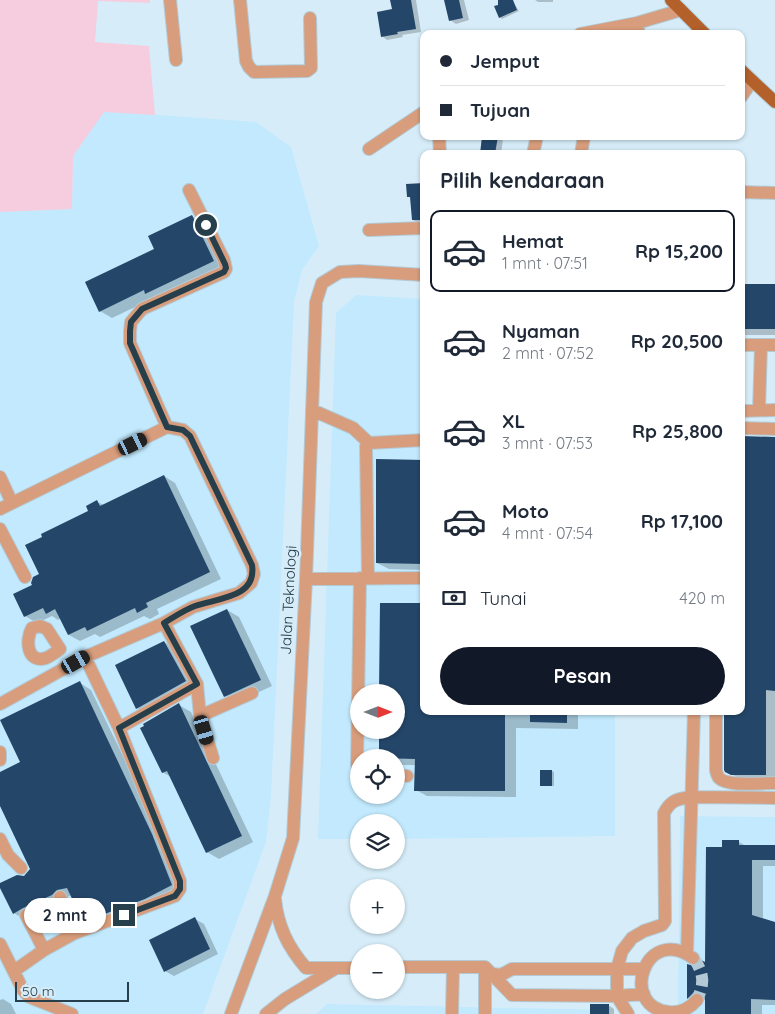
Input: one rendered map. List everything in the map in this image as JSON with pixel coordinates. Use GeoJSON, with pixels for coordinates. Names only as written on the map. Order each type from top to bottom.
{"type":"FeatureCollection","features":[{"type":"Feature","properties":{"kind":"main road"},"geometry":{"type":"LineString","coordinates":[[671,0],[701,30]]}},
{"type":"Feature","properties":{"kind":"main road"},"geometry":{"type":"LineString","coordinates":[[745,74],[775,102]]}},
{"type":"Feature","properties":{"kind":"street"},"geometry":{"type":"LineString","coordinates":[[170,0],[176,60]]}},
{"type":"Feature","properties":{"kind":"street"},"geometry":{"type":"LineString","coordinates":[[240,0],[246,61],[254,72],[307,71],[311,68],[310,18]]}},
{"type":"Feature","properties":{"kind":"street"},"geometry":{"type":"LineString","coordinates":[[638,29],[681,10]]}},
{"type":"Feature","properties":{"kind":"street"},"geometry":{"type":"LineString","coordinates":[[745,91],[752,81]]}},
{"type":"Feature","properties":{"kind":"street"},"geometry":{"type":"LineString","coordinates":[[369,149],[420,115]]}},
{"type":"Feature","properties":{"kind":"street"},"geometry":{"type":"LineString","coordinates":[[167,427],[130,343],[130,331],[131,322],[142,309],[224,272],[226,268],[224,260],[189,190]]}},
{"type":"Feature","properties":{"kind":"street"},"geometry":{"type":"LineString","coordinates":[[745,192],[775,193]]}},
{"type":"Feature","properties":{"kind":"street"},"geometry":{"type":"LineString","coordinates":[[369,230],[420,228]]}},
{"type":"Feature","properties":{"kind":"street","name":"Jalan Teknologi"},"geometry":{"type":"LineString","coordinates":[[231,1014],[275,896],[293,838],[306,579],[316,302],[322,283],[340,272],[359,271],[420,275]]}},
{"type":"Feature","properties":{"kind":"street"},"geometry":{"type":"LineString","coordinates":[[745,345],[775,345]]}},
{"type":"Feature","properties":{"kind":"street"},"geometry":{"type":"LineString","coordinates":[[759,410],[761,345]]}},
{"type":"Feature","properties":{"kind":"street"},"geometry":{"type":"LineString","coordinates":[[312,410],[353,428],[369,442],[420,440]]}},
{"type":"Feature","properties":{"kind":"street"},"geometry":{"type":"LineString","coordinates":[[745,411],[775,410]]}},
{"type":"Feature","properties":{"kind":"street"},"geometry":{"type":"LineString","coordinates":[[0,509],[167,427],[183,430],[190,436],[252,565],[254,574],[251,582],[239,593],[193,607],[164,623],[85,657],[0,704]]}},
{"type":"Feature","properties":{"kind":"street"},"geometry":{"type":"LineString","coordinates":[[745,428],[775,429]]}},
{"type":"Feature","properties":{"kind":"street"},"geometry":{"type":"LineString","coordinates":[[358,749],[364,578],[366,446],[369,442]]}},
{"type":"Feature","properties":{"kind":"street"},"geometry":{"type":"LineString","coordinates":[[0,477],[12,503]]}},
{"type":"Feature","properties":{"kind":"street"},"geometry":{"type":"LineString","coordinates":[[0,529],[25,578]]}},
{"type":"Feature","properties":{"kind":"street"},"geometry":{"type":"LineString","coordinates":[[306,579],[420,578]]}},
{"type":"Feature","properties":{"kind":"street"},"geometry":{"type":"LineString","coordinates":[[164,623],[197,684],[200,716],[213,758]]}},
{"type":"Feature","properties":{"kind":"street"},"geometry":{"type":"LineString","coordinates":[[60,649],[67,667]]}},
{"type":"Feature","properties":{"kind":"street"},"geometry":{"type":"LineString","coordinates":[[14,971],[44,950],[73,934],[175,896],[180,889],[180,881],[119,728],[85,657]]}},
{"type":"Feature","properties":{"kind":"street"},"geometry":{"type":"LineString","coordinates":[[119,728],[197,684]]}},
{"type":"Feature","properties":{"kind":"street"},"geometry":{"type":"LineString","coordinates":[[200,716],[252,694]]}},
{"type":"Feature","properties":{"kind":"street"},"geometry":{"type":"LineString","coordinates":[[694,715],[691,797],[690,956],[670,950],[661,952],[647,962],[643,969],[641,982],[644,994],[653,1006],[666,1012],[681,1011],[695,1006]]}},
{"type":"Feature","properties":{"kind":"street"},"geometry":{"type":"LineString","coordinates":[[716,715],[716,770],[718,778],[734,783],[775,783]]}},
{"type":"Feature","properties":{"kind":"street"},"geometry":{"type":"LineString","coordinates":[[0,752],[0,760]]}},
{"type":"Feature","properties":{"kind":"street"},"geometry":{"type":"LineString","coordinates":[[628,1014],[617,996],[617,969],[622,951],[632,938],[644,931],[662,925],[665,921],[664,812],[668,804],[678,799],[691,797],[775,798]]}},
{"type":"Feature","properties":{"kind":"street"},"geometry":{"type":"LineString","coordinates":[[0,839],[4,858],[21,868]]}},
{"type":"Feature","properties":{"kind":"street"},"geometry":{"type":"LineString","coordinates":[[275,896],[278,921],[293,951],[306,968],[350,968]]}},
{"type":"Feature","properties":{"kind":"street"},"geometry":{"type":"LineString","coordinates":[[60,897],[73,934]]}},
{"type":"Feature","properties":{"kind":"street"},"geometry":{"type":"LineString","coordinates":[[26,915],[44,950]]}},
{"type":"Feature","properties":{"kind":"street"},"geometry":{"type":"LineString","coordinates":[[0,944],[23,990],[40,1008],[72,1014]]}},
{"type":"Feature","properties":{"kind":"street"},"geometry":{"type":"LineString","coordinates":[[405,968],[453,967],[489,971],[501,975],[512,969],[643,969]]}},
{"type":"Feature","properties":{"kind":"street"},"geometry":{"type":"LineString","coordinates":[[452,1014],[453,967]]}},
{"type":"Feature","properties":{"kind":"street"},"geometry":{"type":"LineString","coordinates":[[266,1014],[285,999],[336,968]]}},
{"type":"Feature","properties":{"kind":"street"},"geometry":{"type":"LineString","coordinates":[[512,969],[512,995]]}},
{"type":"Feature","properties":{"kind":"street"},"geometry":{"type":"LineString","coordinates":[[489,971],[512,995],[617,996],[644,994]]}},
{"type":"Feature","properties":{"kind":"street"},"geometry":{"type":"LineString","coordinates":[[485,1014],[489,971]]}},
{"type":"Feature","properties":{"kind":"shaded area"},"geometry":{"type":"Polygon","coordinates":[[[0,0],[150,0],[150,3],[98,1],[95,42],[149,46],[155,115],[104,112],[73,156],[72,209],[0,212],[0,0]]]}},
{"type":"Feature","properties":{"kind":"shaded area"},"geometry":{"type":"Polygon","coordinates":[[[104,111],[256,122],[291,147],[319,246],[302,270],[294,302],[271,796],[266,842],[203,1014],[0,1014],[0,212],[72,209],[73,156],[104,111]]]}},
{"type":"Feature","properties":{"kind":"shaded area"},"geometry":{"type":"Polygon","coordinates":[[[356,295],[420,299],[420,715],[615,715],[615,836],[405,839],[405,814],[350,814],[350,839],[318,839],[336,313],[356,295]]]}},
{"type":"Feature","properties":{"kind":"shaded area"},"geometry":{"type":"Polygon","coordinates":[[[680,816],[775,817],[775,1014],[678,1014],[680,816]]]}},
{"type":"Feature","properties":{"kind":"shaded area"},"geometry":{"type":"Polygon","coordinates":[[[327,1004],[610,1010],[610,1014],[316,1014],[327,1004]]]}},
{"type":"Feature","properties":{"kind":"building"},"geometry":{"type":"Polygon","coordinates":[[[390,0],[411,0],[416,29],[381,37],[377,12],[392,9],[390,0]]]}},
{"type":"Feature","properties":{"kind":"building"},"geometry":{"type":"Polygon","coordinates":[[[444,0],[459,0],[463,18],[449,21],[444,0]]]}},
{"type":"Feature","properties":{"kind":"building"},"geometry":{"type":"Polygon","coordinates":[[[498,0],[513,0],[517,10],[499,18],[494,6],[498,5],[498,0]]]}},
{"type":"Feature","properties":{"kind":"building"},"geometry":{"type":"Polygon","coordinates":[[[482,140],[497,140],[496,150],[480,150],[482,140]]]}},
{"type":"Feature","properties":{"kind":"building"},"geometry":{"type":"Polygon","coordinates":[[[420,183],[420,220],[412,220],[410,197],[407,197],[406,184],[420,183]]]}},
{"type":"Feature","properties":{"kind":"building"},"geometry":{"type":"Polygon","coordinates":[[[192,215],[214,261],[145,294],[144,290],[99,312],[85,282],[154,249],[148,236],[192,215]]]}},
{"type":"Feature","properties":{"kind":"building"},"geometry":{"type":"Polygon","coordinates":[[[745,284],[775,284],[775,329],[745,329],[745,284]]]}},
{"type":"Feature","properties":{"kind":"building"},"geometry":{"type":"Polygon","coordinates":[[[745,436],[775,437],[775,691],[766,690],[766,775],[731,775],[724,770],[724,715],[745,715],[745,436]]]}},
{"type":"Feature","properties":{"kind":"building"},"geometry":{"type":"Polygon","coordinates":[[[376,459],[420,460],[420,564],[376,563],[376,459]]]}},
{"type":"Feature","properties":{"kind":"building"},"geometry":{"type":"Polygon","coordinates":[[[164,475],[210,572],[146,603],[148,607],[137,613],[135,608],[87,631],[85,627],[68,635],[55,609],[46,614],[43,608],[24,617],[13,594],[32,585],[33,577],[39,574],[25,545],[42,537],[41,534],[88,511],[86,506],[97,500],[100,506],[164,475]]]}},
{"type":"Feature","properties":{"kind":"building"},"geometry":{"type":"Polygon","coordinates":[[[380,603],[420,603],[420,715],[505,715],[505,791],[414,791],[415,759],[405,759],[405,749],[379,749],[379,739],[405,739],[405,684],[379,684],[380,603]]]}},
{"type":"Feature","properties":{"kind":"building"},"geometry":{"type":"Polygon","coordinates":[[[227,609],[261,680],[224,697],[190,626],[227,609]]]}},
{"type":"Feature","properties":{"kind":"building"},"geometry":{"type":"Polygon","coordinates":[[[164,641],[186,681],[136,709],[115,665],[164,641]]]}},
{"type":"Feature","properties":{"kind":"building"},"geometry":{"type":"Polygon","coordinates":[[[80,681],[152,834],[172,885],[145,899],[83,922],[67,888],[57,890],[52,895],[13,914],[0,888],[0,883],[17,875],[24,876],[30,869],[0,806],[0,772],[20,762],[0,720],[80,681]]]}},
{"type":"Feature","properties":{"kind":"building"},"geometry":{"type":"Polygon","coordinates":[[[179,703],[242,836],[206,853],[167,771],[162,773],[140,728],[144,726],[143,724],[179,703]]]}},
{"type":"Feature","properties":{"kind":"building"},"geometry":{"type":"Polygon","coordinates":[[[530,715],[567,715],[567,723],[530,722],[530,715]]]}},
{"type":"Feature","properties":{"kind":"building"},"geometry":{"type":"Polygon","coordinates":[[[540,770],[552,770],[552,786],[540,786],[540,770]]]}},
{"type":"Feature","properties":{"kind":"building"},"geometry":{"type":"Polygon","coordinates":[[[722,840],[739,840],[739,845],[775,845],[775,860],[752,860],[752,915],[775,922],[775,1000],[751,999],[751,1014],[705,1014],[705,998],[702,994],[694,992],[687,999],[687,964],[694,966],[701,960],[705,962],[706,847],[722,847],[722,840]]]}},
{"type":"Feature","properties":{"kind":"building"},"geometry":{"type":"Polygon","coordinates":[[[195,917],[210,949],[164,972],[149,940],[195,917]]]}},
{"type":"Feature","properties":{"kind":"building"},"geometry":{"type":"Polygon","coordinates":[[[590,1004],[609,1004],[609,1014],[590,1014],[590,1004]]]}},
{"type":"Feature","properties":{"kind":"tunnel"},"geometry":{"type":"LineString","coordinates":[[694,958],[700,969],[702,979],[697,1000]]}},
{"type":"Feature","properties":{"kind":"route"},"geometry":{"type":"LineString","coordinates":[[124,915],[175,896],[180,889],[180,881],[119,728],[197,684],[164,623],[193,607],[239,593],[251,582],[254,574],[252,565],[190,436],[183,430],[167,427],[130,343],[131,322],[142,309],[224,272],[225,264],[206,225]]}}]}
